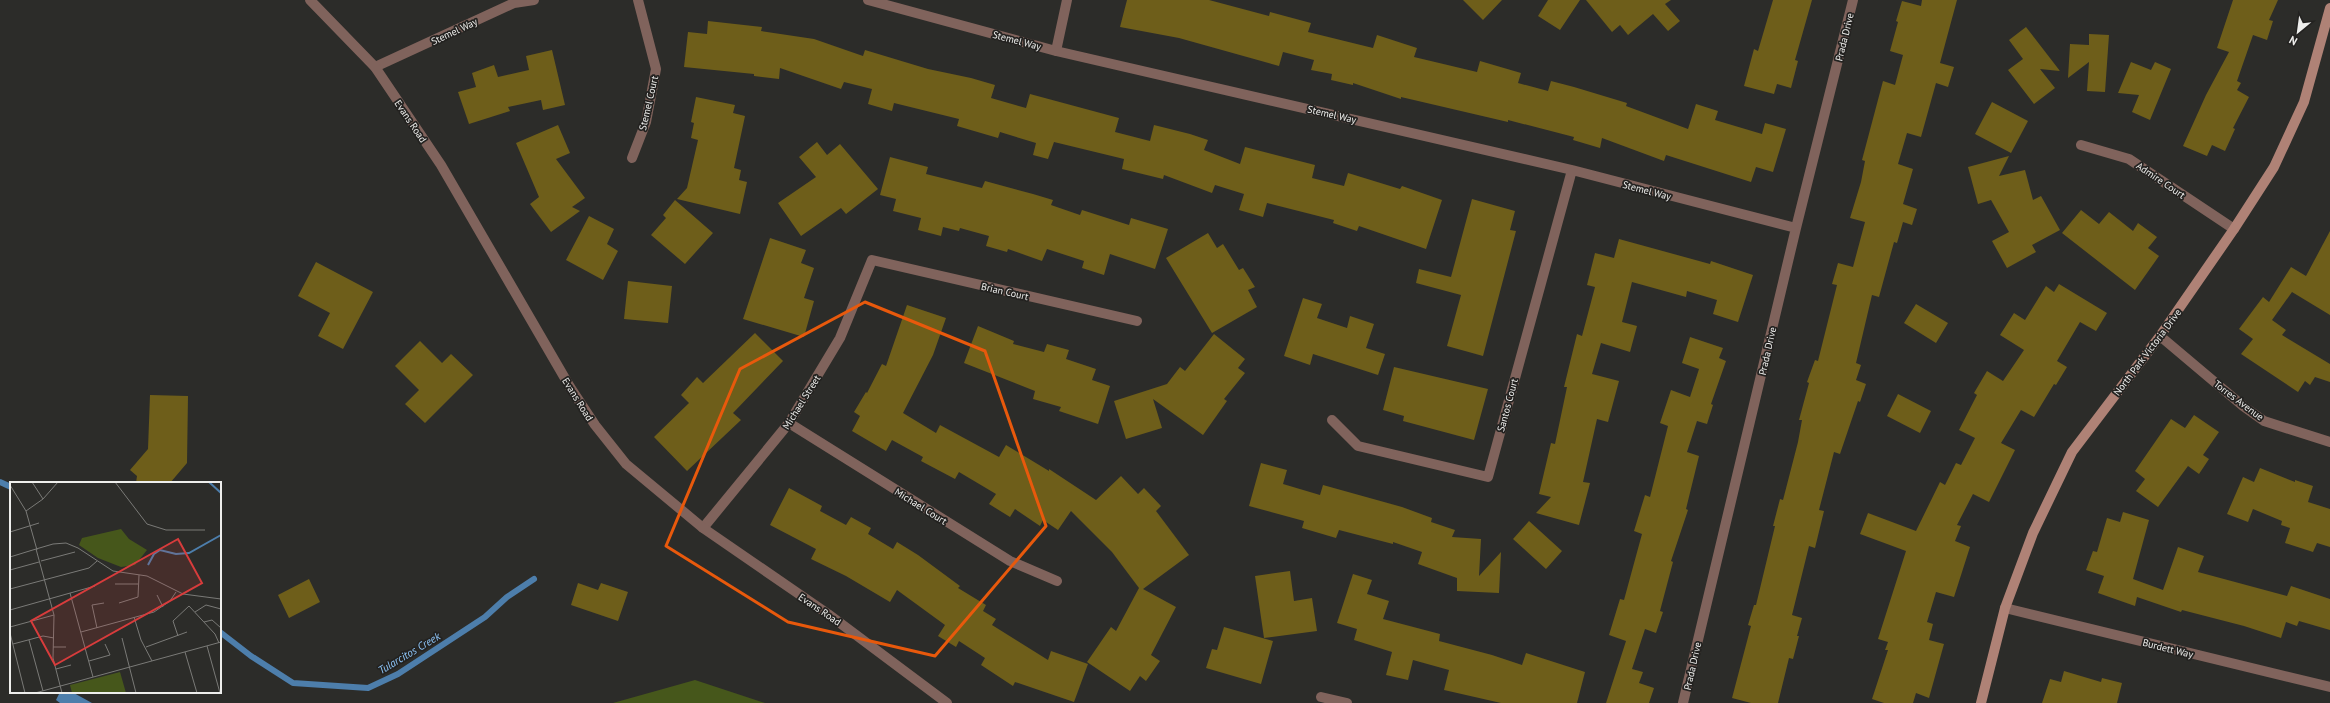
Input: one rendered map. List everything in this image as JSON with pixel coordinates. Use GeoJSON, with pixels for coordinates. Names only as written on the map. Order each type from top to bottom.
{"type":"FeatureCollection","features":[{"type":"Feature","properties":{"kind":"main road","name":"North Park Victoria Drive"},"geometry":{"type":"LineString","coordinates":[[1981,703],[2005,608],[2033,533],[2072,452],[2160,336],[2234,229],[2274,167],[2304,102],[2330,8]]}},
{"type":"Feature","properties":{"kind":"street","name":"Evans Road"},"geometry":{"type":"LineString","coordinates":[[310,0],[375,67],[441,165],[498,267],[595,425],[626,464],[703,528],[828,614],[947,703]]}},
{"type":"Feature","properties":{"kind":"street","name":"Stemel Way"},"geometry":{"type":"LineString","coordinates":[[375,67],[514,4],[534,0]]}},
{"type":"Feature","properties":{"kind":"street","name":"Stemel Court"},"geometry":{"type":"LineString","coordinates":[[632,158],[646,122],[656,69],[638,0]]}},
{"type":"Feature","properties":{"kind":"street","name":"Stemel Way"},"geometry":{"type":"LineString","coordinates":[[868,0],[1056,51],[1572,170],[1796,228]]}},
{"type":"Feature","properties":{"kind":"street"},"geometry":{"type":"LineString","coordinates":[[1056,51],[1067,0]]}},
{"type":"Feature","properties":{"kind":"street","name":"Prada Drive"},"geometry":{"type":"LineString","coordinates":[[1683,703],[1796,228],[1853,0]]}},
{"type":"Feature","properties":{"kind":"street","name":"Admire Court"},"geometry":{"type":"LineString","coordinates":[[2080,145],[2129,159],[2234,229]]}},
{"type":"Feature","properties":{"kind":"street","name":"Santos Court"},"geometry":{"type":"LineString","coordinates":[[1332,420],[1358,446],[1488,477],[1572,170]]}},
{"type":"Feature","properties":{"kind":"street","name":"Michael Street"},"geometry":{"type":"LineString","coordinates":[[703,528],[789,424],[840,338],[872,260]]}},
{"type":"Feature","properties":{"kind":"street","name":"Brian Court"},"geometry":{"type":"LineString","coordinates":[[872,260],[1137,322]]}},
{"type":"Feature","properties":{"kind":"street","name":"Torres Avenue"},"geometry":{"type":"LineString","coordinates":[[2160,336],[2243,406],[2264,421],[2330,442]]}},
{"type":"Feature","properties":{"kind":"street","name":"Michael Court"},"geometry":{"type":"LineString","coordinates":[[789,424],[1010,561],[1057,581]]}},
{"type":"Feature","properties":{"kind":"street","name":"Burdett Way"},"geometry":{"type":"LineString","coordinates":[[2005,608],[2330,687]]}},
{"type":"Feature","properties":{"kind":"street"},"geometry":{"type":"LineString","coordinates":[[1321,697],[1347,703]]}},
{"type":"Feature","properties":{"kind":"highlighted area"},"geometry":{"type":"Polygon","coordinates":[[[865,302],[985,351],[1046,526],[935,656],[788,622],[666,546],[740,369],[865,302]]]}},
{"type":"Feature","properties":{"kind":"green space"},"geometry":{"type":"Polygon","coordinates":[[[695,680],[765,703],[613,703],[695,680]]]}},
{"type":"Feature","properties":{"kind":"water"},"geometry":{"type":"Polygon","coordinates":[[[60,693],[74,693],[92,703],[60,703],[56,700],[60,693]]]}},
{"type":"Feature","properties":{"kind":"building"},"geometry":{"type":"Polygon","coordinates":[[[1127,0],[1209,0],[1269,16],[1270,12],[1311,23],[1308,32],[1373,48],[1377,35],[1417,48],[1414,57],[1477,72],[1480,61],[1521,73],[1518,83],[1548,91],[1551,81],[1574,87],[1627,103],[1626,106],[1688,129],[1696,104],[1718,111],[1715,120],[1762,134],[1765,123],[1786,129],[1773,172],[1756,167],[1751,182],[1666,155],[1664,161],[1602,138],[1600,148],[1573,140],[1574,137],[1508,120],[1508,122],[1401,97],[1401,99],[1353,83],[1353,85],[1331,80],[1332,74],[1311,70],[1314,60],[1283,52],[1279,66],[1179,38],[1120,27],[1127,0]]]}},
{"type":"Feature","properties":{"kind":"building"},"geometry":{"type":"Polygon","coordinates":[[[1463,0],[1502,0],[1483,20],[1463,0]]]}},
{"type":"Feature","properties":{"kind":"building"},"geometry":{"type":"Polygon","coordinates":[[[1548,0],[1580,0],[1560,30],[1538,16],[1548,0]]]}},
{"type":"Feature","properties":{"kind":"building"},"geometry":{"type":"Polygon","coordinates":[[[1586,0],[1671,0],[1665,4],[1680,21],[1668,31],[1653,14],[1628,35],[1620,25],[1612,32],[1586,0]]]}},
{"type":"Feature","properties":{"kind":"building"},"geometry":{"type":"Polygon","coordinates":[[[1773,0],[1812,0],[1795,60],[1798,61],[1791,88],[1777,84],[1774,94],[1744,86],[1754,49],[1758,51],[1773,0]]]}},
{"type":"Feature","properties":{"kind":"building"},"geometry":{"type":"Polygon","coordinates":[[[1922,0],[1957,0],[1940,63],[1954,67],[1948,87],[1936,83],[1921,137],[1907,133],[1898,164],[1913,169],[1903,204],[1917,209],[1912,225],[1903,222],[1897,243],[1894,242],[1879,297],[1872,295],[1856,363],[1861,365],[1856,380],[1866,384],[1860,402],[1858,401],[1840,454],[1834,452],[1819,510],[1824,511],[1815,548],[1809,546],[1792,615],[1802,618],[1793,659],[1789,658],[1778,703],[1751,703],[1732,698],[1751,626],[1748,625],[1754,605],[1756,605],[1775,526],[1773,526],[1780,499],[1783,500],[1798,442],[1802,420],[1799,420],[1809,383],[1807,382],[1815,360],[1818,361],[1837,285],[1832,284],[1838,263],[1853,267],[1865,222],[1850,218],[1861,182],[1865,161],[1862,160],[1883,81],[1895,85],[1903,55],[1890,51],[1902,1],[1921,6],[1922,0]]]}},
{"type":"Feature","properties":{"kind":"building"},"geometry":{"type":"Polygon","coordinates":[[[2233,0],[2278,0],[2269,20],[2273,21],[2267,40],[2253,35],[2237,81],[2241,83],[2237,90],[2249,97],[2233,128],[2235,129],[2225,151],[2212,145],[2207,156],[2183,146],[2206,95],[2229,52],[2217,48],[2233,0]]]}},
{"type":"Feature","properties":{"kind":"building"},"geometry":{"type":"Polygon","coordinates":[[[708,21],[762,27],[761,31],[814,39],[863,56],[865,50],[928,69],[971,78],[995,85],[991,98],[1026,108],[1030,94],[1119,118],[1115,132],[1150,141],[1154,125],[1190,134],[1208,140],[1204,150],[1240,164],[1245,147],[1315,165],[1312,178],[1344,186],[1348,173],[1400,189],[1402,186],[1442,200],[1426,249],[1359,226],[1357,231],[1333,223],[1334,220],[1267,203],[1263,217],[1239,210],[1244,194],[1215,185],[1212,193],[1164,175],[1163,179],[1122,169],[1124,159],[1054,142],[1048,159],[1033,155],[1036,143],[1000,132],[998,138],[957,126],[959,119],[894,103],[892,111],[868,104],[872,89],[844,82],[841,89],[780,68],[779,79],[754,76],[754,74],[684,67],[688,32],[707,34],[708,21]]]}},
{"type":"Feature","properties":{"kind":"building"},"geometry":{"type":"Polygon","coordinates":[[[2026,27],[2060,71],[2040,69],[2055,88],[2034,104],[2008,70],[2023,59],[2009,40],[2026,27]]]}},
{"type":"Feature","properties":{"kind":"building"},"geometry":{"type":"Polygon","coordinates":[[[2089,34],[2109,35],[2105,92],[2087,91],[2089,62],[2068,78],[2070,44],[2089,45],[2089,34]]]}},
{"type":"Feature","properties":{"kind":"building"},"geometry":{"type":"Polygon","coordinates":[[[552,50],[565,105],[543,110],[541,100],[508,107],[510,111],[469,124],[458,92],[476,87],[472,73],[494,65],[498,77],[529,70],[526,56],[552,50]]]}},
{"type":"Feature","properties":{"kind":"building"},"geometry":{"type":"Polygon","coordinates":[[[2131,62],[2151,70],[2155,62],[2171,69],[2150,120],[2132,112],[2139,95],[2118,93],[2131,62]]]}},
{"type":"Feature","properties":{"kind":"building"},"geometry":{"type":"Polygon","coordinates":[[[696,97],[735,105],[733,113],[745,116],[734,168],[741,170],[739,180],[747,182],[740,214],[677,199],[687,188],[698,140],[691,138],[694,123],[691,122],[696,97]]]}},
{"type":"Feature","properties":{"kind":"building"},"geometry":{"type":"Polygon","coordinates":[[[1992,102],[2028,121],[2011,153],[1975,134],[1992,102]]]}},
{"type":"Feature","properties":{"kind":"building"},"geometry":{"type":"Polygon","coordinates":[[[558,125],[570,153],[556,159],[585,198],[572,207],[580,211],[551,232],[530,204],[539,197],[516,143],[558,125]]]}},
{"type":"Feature","properties":{"kind":"building"},"geometry":{"type":"Polygon","coordinates":[[[817,142],[827,155],[840,144],[878,189],[846,214],[841,208],[801,236],[778,203],[816,177],[799,157],[817,142]]]}},
{"type":"Feature","properties":{"kind":"building"},"geometry":{"type":"Polygon","coordinates":[[[2009,156],[1999,176],[2025,170],[2033,200],[2041,196],[2060,230],[2032,245],[2036,252],[2007,268],[1992,241],[2009,232],[1991,200],[1978,204],[1968,167],[2009,156]]]}},
{"type":"Feature","properties":{"kind":"building"},"geometry":{"type":"Polygon","coordinates":[[[890,157],[928,167],[926,174],[982,188],[985,181],[1053,200],[1051,205],[1080,215],[1082,210],[1129,225],[1131,218],[1168,229],[1155,269],[1110,254],[1104,275],[1082,268],[1084,261],[1047,249],[1042,261],[1008,249],[1007,252],[986,246],[989,236],[960,228],[959,231],[943,227],[941,236],[918,230],[921,218],[893,211],[896,199],[880,195],[890,157]]]}},
{"type":"Feature","properties":{"kind":"building"},"geometry":{"type":"Polygon","coordinates":[[[1472,199],[1515,211],[1510,230],[1516,231],[1483,356],[1447,346],[1461,295],[1416,283],[1419,269],[1451,277],[1472,199]]]}},
{"type":"Feature","properties":{"kind":"building"},"geometry":{"type":"Polygon","coordinates":[[[675,200],[713,233],[685,264],[651,235],[666,218],[663,215],[675,200]]]}},
{"type":"Feature","properties":{"kind":"building"},"geometry":{"type":"Polygon","coordinates":[[[2081,210],[2099,224],[2109,212],[2133,231],[2138,223],[2157,237],[2148,248],[2159,256],[2135,290],[2062,233],[2081,210]]]}},
{"type":"Feature","properties":{"kind":"building"},"geometry":{"type":"Polygon","coordinates":[[[589,216],[614,229],[607,244],[618,251],[603,280],[566,260],[589,216]]]}},
{"type":"Feature","properties":{"kind":"building"},"geometry":{"type":"Polygon","coordinates":[[[2330,231],[2330,315],[2292,292],[2272,320],[2286,330],[2282,335],[2330,364],[2330,382],[2315,377],[2310,385],[2305,381],[2298,392],[2241,354],[2253,339],[2239,329],[2263,297],[2269,302],[2291,267],[2306,276],[2330,231]]]}},
{"type":"Feature","properties":{"kind":"building"},"geometry":{"type":"Polygon","coordinates":[[[1208,233],[1217,248],[1223,244],[1239,270],[1243,268],[1255,287],[1248,290],[1257,307],[1212,333],[1166,258],[1208,233]]]}},
{"type":"Feature","properties":{"kind":"building"},"geometry":{"type":"Polygon","coordinates":[[[770,238],[806,250],[801,263],[814,268],[804,298],[814,301],[804,337],[743,319],[770,238]]]}},
{"type":"Feature","properties":{"kind":"building"},"geometry":{"type":"Polygon","coordinates":[[[1619,239],[1710,264],[1711,261],[1753,275],[1738,322],[1713,314],[1717,300],[1687,291],[1686,297],[1632,282],[1622,322],[1637,326],[1630,352],[1601,343],[1592,374],[1619,381],[1608,422],[1597,419],[1583,482],[1590,483],[1579,525],[1536,513],[1551,497],[1539,494],[1551,443],[1555,444],[1567,387],[1564,387],[1577,334],[1582,336],[1595,287],[1587,285],[1595,253],[1614,258],[1619,239]]]}},
{"type":"Feature","properties":{"kind":"building"},"geometry":{"type":"Polygon","coordinates":[[[316,262],[373,292],[343,349],[318,336],[330,313],[298,296],[316,262]]]}},
{"type":"Feature","properties":{"kind":"building"},"geometry":{"type":"Polygon","coordinates":[[[628,281],[672,286],[668,323],[624,319],[628,281]]]}},
{"type":"Feature","properties":{"kind":"building"},"geometry":{"type":"Polygon","coordinates":[[[2059,284],[2107,313],[2096,331],[2080,322],[2057,361],[2067,367],[2056,385],[2054,384],[2034,417],[2021,410],[2001,443],[2015,450],[1989,502],[1973,494],[1957,525],[1961,526],[1955,541],[1970,547],[1954,597],[1936,592],[1927,622],[1933,624],[1929,640],[1944,644],[1929,698],[1916,693],[1913,703],[1884,703],[1872,699],[1888,650],[1885,650],[1888,642],[1878,639],[1906,551],[1860,534],[1868,513],[1916,531],[1940,482],[1945,485],[1956,463],[1961,465],[1975,438],[1959,430],[1977,395],[1974,393],[1987,371],[2003,381],[2024,350],[2000,335],[2014,313],[2025,320],[2046,286],[2054,292],[2059,284]]]}},
{"type":"Feature","properties":{"kind":"building"},"geometry":{"type":"Polygon","coordinates":[[[1303,298],[1322,304],[1317,318],[1347,328],[1350,316],[1374,324],[1366,348],[1385,354],[1378,375],[1313,354],[1310,365],[1284,356],[1303,298]]]}},
{"type":"Feature","properties":{"kind":"building"},"geometry":{"type":"Polygon","coordinates":[[[1916,304],[1948,323],[1936,343],[1904,323],[1916,304]]]}},
{"type":"Feature","properties":{"kind":"building"},"geometry":{"type":"Polygon","coordinates":[[[907,305],[946,318],[933,355],[903,413],[936,433],[940,425],[999,457],[1006,445],[1049,471],[1049,469],[1096,500],[1121,476],[1138,494],[1144,488],[1161,506],[1156,511],[1189,555],[1143,589],[1176,607],[1151,655],[1160,661],[1146,681],[1140,676],[1130,691],[1087,662],[1111,627],[1116,631],[1139,588],[1112,552],[1071,511],[1058,530],[1043,520],[1040,526],[1015,509],[1010,517],[989,504],[996,494],[959,472],[955,479],[921,461],[923,457],[892,440],[886,451],[852,431],[860,416],[854,412],[866,392],[867,393],[882,364],[886,366],[907,305]]]}},
{"type":"Feature","properties":{"kind":"building"},"geometry":{"type":"Polygon","coordinates":[[[978,326],[1014,341],[1013,344],[1044,352],[1047,344],[1069,350],[1066,359],[1096,369],[1092,380],[1110,386],[1098,424],[1059,411],[1061,407],[1033,399],[1035,391],[964,363],[978,326]]]}},
{"type":"Feature","properties":{"kind":"building"},"geometry":{"type":"Polygon","coordinates":[[[755,333],[783,361],[733,413],[741,420],[687,471],[654,437],[689,403],[681,395],[697,377],[703,383],[755,333]]]}},
{"type":"Feature","properties":{"kind":"building"},"geometry":{"type":"Polygon","coordinates":[[[1214,334],[1245,359],[1238,368],[1245,373],[1224,399],[1227,401],[1203,435],[1153,399],[1162,428],[1126,439],[1114,401],[1167,384],[1180,367],[1185,371],[1214,334]]]}},
{"type":"Feature","properties":{"kind":"building"},"geometry":{"type":"Polygon","coordinates":[[[1690,337],[1723,348],[1719,358],[1726,361],[1711,404],[1713,405],[1707,424],[1697,421],[1687,452],[1699,456],[1686,509],[1688,510],[1671,561],[1673,562],[1660,611],[1663,612],[1656,633],[1645,629],[1632,669],[1643,672],[1639,683],[1654,688],[1649,703],[1606,703],[1626,641],[1609,635],[1620,599],[1624,600],[1642,534],[1634,531],[1645,495],[1650,497],[1668,426],[1660,423],[1671,390],[1690,397],[1699,369],[1682,363],[1690,337]]]}},
{"type":"Feature","properties":{"kind":"building"},"geometry":{"type":"Polygon","coordinates":[[[420,341],[442,363],[451,354],[473,375],[425,423],[405,404],[419,390],[395,366],[420,341]]]}},
{"type":"Feature","properties":{"kind":"building"},"geometry":{"type":"Polygon","coordinates":[[[1394,367],[1488,389],[1474,440],[1403,421],[1404,416],[1383,410],[1394,367]]]}},
{"type":"Feature","properties":{"kind":"building"},"geometry":{"type":"Polygon","coordinates":[[[1898,394],[1931,411],[1920,433],[1887,416],[1898,394]]]}},
{"type":"Feature","properties":{"kind":"building"},"geometry":{"type":"Polygon","coordinates":[[[150,395],[188,396],[187,463],[171,482],[136,482],[137,476],[130,470],[148,449],[150,395]]]}},
{"type":"Feature","properties":{"kind":"building"},"geometry":{"type":"Polygon","coordinates":[[[2194,415],[2219,432],[2203,455],[2209,459],[2199,474],[2188,466],[2158,507],[2136,491],[2145,479],[2135,471],[2171,419],[2185,428],[2194,415]]]}},
{"type":"Feature","properties":{"kind":"building"},"geometry":{"type":"Polygon","coordinates":[[[1261,463],[1287,470],[1283,484],[1320,495],[1323,485],[1402,507],[1432,518],[1431,522],[1455,530],[1452,537],[1481,539],[1479,576],[1501,552],[1499,593],[1457,591],[1457,578],[1418,564],[1422,552],[1393,542],[1393,544],[1339,530],[1336,538],[1302,528],[1304,521],[1249,506],[1261,463]]]}},
{"type":"Feature","properties":{"kind":"building"},"geometry":{"type":"Polygon","coordinates":[[[2260,468],[2295,482],[2295,480],[2313,486],[2308,502],[2330,509],[2330,547],[2317,543],[2313,552],[2285,543],[2290,528],[2281,525],[2282,521],[2253,509],[2248,522],[2227,514],[2243,477],[2254,482],[2260,468]]]}},
{"type":"Feature","properties":{"kind":"building"},"geometry":{"type":"Polygon","coordinates":[[[789,488],[822,506],[820,511],[846,525],[851,517],[871,528],[868,534],[893,549],[897,542],[918,555],[960,586],[958,588],[986,605],[983,611],[996,619],[992,625],[1048,660],[1051,651],[1088,664],[1074,702],[1015,682],[1013,686],[981,665],[985,658],[959,641],[956,647],[938,636],[945,625],[897,590],[890,602],[846,576],[811,559],[816,549],[770,525],[789,488]]]}},
{"type":"Feature","properties":{"kind":"building"},"geometry":{"type":"Polygon","coordinates":[[[2123,512],[2149,520],[2133,579],[2163,590],[2178,547],[2204,556],[2198,572],[2287,596],[2291,586],[2330,599],[2330,630],[2299,621],[2297,626],[2286,622],[2281,638],[2244,626],[2182,610],[2181,612],[2137,597],[2135,606],[2098,593],[2104,576],[2086,570],[2093,551],[2097,552],[2107,518],[2120,522],[2123,512]]]}},
{"type":"Feature","properties":{"kind":"building"},"geometry":{"type":"Polygon","coordinates":[[[1529,521],[1562,551],[1546,569],[1513,539],[1529,521]]]}},
{"type":"Feature","properties":{"kind":"building"},"geometry":{"type":"Polygon","coordinates":[[[1290,571],[1294,601],[1312,598],[1317,631],[1264,638],[1255,576],[1290,571]]]}},
{"type":"Feature","properties":{"kind":"building"},"geometry":{"type":"Polygon","coordinates":[[[1353,574],[1372,580],[1367,594],[1389,601],[1383,619],[1440,634],[1439,641],[1492,655],[1522,665],[1526,653],[1585,672],[1577,703],[1501,703],[1444,690],[1449,670],[1413,660],[1408,680],[1386,675],[1392,652],[1354,640],[1357,629],[1337,623],[1353,574]]]}},
{"type":"Feature","properties":{"kind":"building"},"geometry":{"type":"Polygon","coordinates":[[[309,579],[320,602],[289,618],[278,595],[309,579]]]}},
{"type":"Feature","properties":{"kind":"building"},"geometry":{"type":"Polygon","coordinates":[[[578,583],[598,590],[601,583],[628,592],[618,621],[571,605],[578,583]]]}},
{"type":"Feature","properties":{"kind":"building"},"geometry":{"type":"Polygon","coordinates":[[[1224,627],[1273,641],[1261,684],[1206,668],[1212,649],[1217,650],[1224,627]]]}},
{"type":"Feature","properties":{"kind":"building"},"geometry":{"type":"Polygon","coordinates":[[[2064,671],[2101,682],[2102,678],[2122,683],[2117,703],[2042,703],[2050,679],[2061,682],[2064,671]]]}},
{"type":"Feature","properties":{"kind":"waterway","name":"Tularcitos Creek"},"geometry":{"type":"LineString","coordinates":[[0,482],[10,487]]}},
{"type":"Feature","properties":{"kind":"waterway","name":"Tularcitos Creek"},"geometry":{"type":"LineString","coordinates":[[221,633],[251,656],[293,683],[368,688],[398,674],[485,617],[507,597],[534,579]]}}]}
